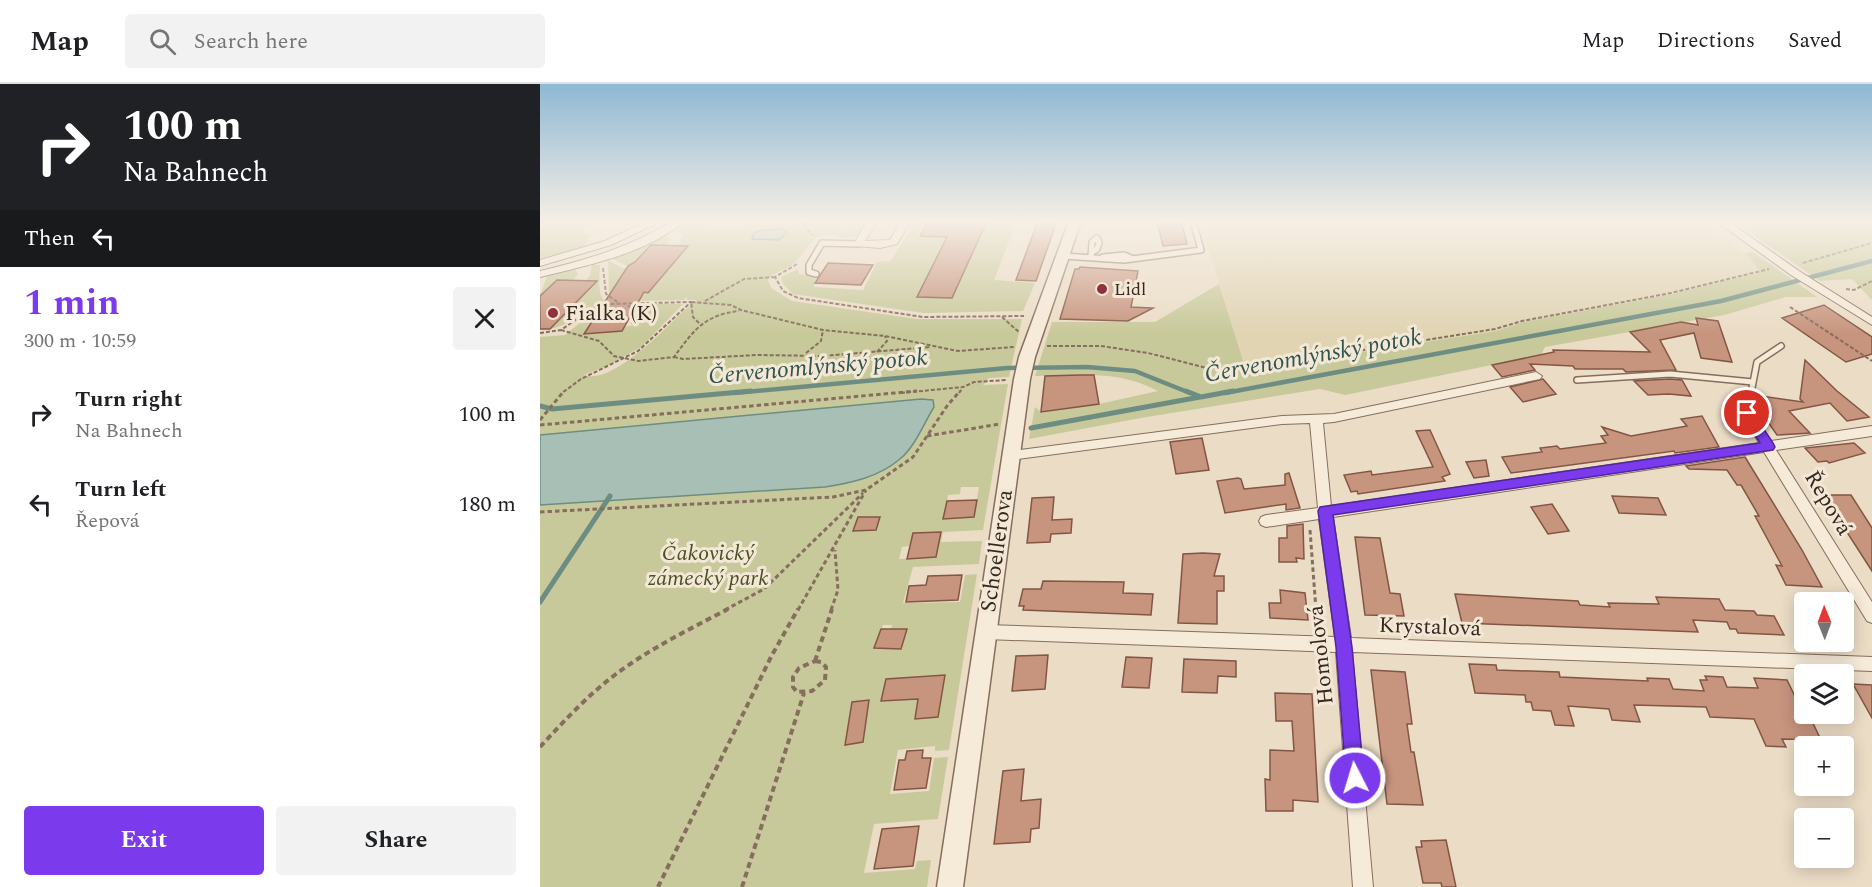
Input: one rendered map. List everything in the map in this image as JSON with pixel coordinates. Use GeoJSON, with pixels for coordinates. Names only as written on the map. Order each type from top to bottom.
{"type":"FeatureCollection","features":[{"type":"Feature","properties":{"kind":"street"},"geometry":{"type":"LineString","coordinates":[[540,274],[597,258]]}},
{"type":"Feature","properties":{"kind":"street","name":"Schoellerova"},"geometry":{"type":"LineString","coordinates":[[950,887],[1022,379],[1023,352],[1063,258]]}},
{"type":"Feature","properties":{"kind":"street"},"geometry":{"type":"LineString","coordinates":[[1779,258],[1817,288],[1872,322]]}},
{"type":"Feature","properties":{"kind":"street"},"geometry":{"type":"LineString","coordinates":[[1010,455],[1282,420],[1316,420],[1536,376]]}},
{"type":"Feature","properties":{"kind":"street","name":"Řepová"},"geometry":{"type":"LineString","coordinates":[[1747,413],[1872,616]]}},
{"type":"Feature","properties":{"kind":"street","name":"Homolová"},"geometry":{"type":"LineString","coordinates":[[1316,420],[1317,512],[1344,647],[1363,887]]}},
{"type":"Feature","properties":{"kind":"street"},"geometry":{"type":"LineString","coordinates":[[1266,521],[1872,431]]}},
{"type":"Feature","properties":{"kind":"street","name":"Krystalová"},"geometry":{"type":"LineString","coordinates":[[986,632],[1344,647],[1872,664]]}},
{"type":"Feature","properties":{"kind":"lane"},"geometry":{"type":"LineString","coordinates":[[813,258],[809,265],[809,272],[816,274]]}},
{"type":"Feature","properties":{"kind":"lane"},"geometry":{"type":"LineString","coordinates":[[1111,258],[1128,258]]}},
{"type":"Feature","properties":{"kind":"lane"},"geometry":{"type":"LineString","coordinates":[[1747,413],[1757,362],[1781,346]]}},
{"type":"Feature","properties":{"kind":"lane"},"geometry":{"type":"LineString","coordinates":[[1577,380],[1670,374],[1753,382]]}},
{"type":"Feature","properties":{"kind":"path"},"geometry":{"type":"LineString","coordinates":[[602,258],[603,294],[608,299],[637,309],[639,313],[632,324]]}},
{"type":"Feature","properties":{"kind":"path"},"geometry":{"type":"LineString","coordinates":[[703,301],[718,295],[732,284],[744,279],[775,277],[794,267],[802,258]]}},
{"type":"Feature","properties":{"kind":"path"},"geometry":{"type":"LineString","coordinates":[[1795,269],[1825,258]]}},
{"type":"Feature","properties":{"kind":"path"},"geometry":{"type":"LineString","coordinates":[[1042,346],[1101,346],[1148,353],[1207,368],[1250,368],[1495,329],[1522,321],[1671,293],[1757,270],[1778,268]]}},
{"type":"Feature","properties":{"kind":"path"},"geometry":{"type":"LineString","coordinates":[[775,277],[777,286],[784,294],[798,298],[924,317],[1026,316]]}},
{"type":"Feature","properties":{"kind":"path"},"geometry":{"type":"LineString","coordinates":[[1817,288],[1854,290],[1872,281]]}},
{"type":"Feature","properties":{"kind":"path"},"geometry":{"type":"LineString","coordinates":[[540,333],[570,327],[590,310],[609,304],[703,301],[730,305],[741,310],[823,330],[885,336],[958,351],[1023,352]]}},
{"type":"Feature","properties":{"kind":"path"},"geometry":{"type":"LineString","coordinates":[[692,302],[693,317],[699,323]]}},
{"type":"Feature","properties":{"kind":"path"},"geometry":{"type":"LineString","coordinates":[[540,423],[561,395],[576,381],[629,358],[647,346],[692,302]]}},
{"type":"Feature","properties":{"kind":"path"},"geometry":{"type":"LineString","coordinates":[[1790,307],[1872,361]]}},
{"type":"Feature","properties":{"kind":"path"},"geometry":{"type":"LineString","coordinates":[[674,357],[699,323],[725,311],[741,310]]}},
{"type":"Feature","properties":{"kind":"path"},"geometry":{"type":"LineString","coordinates":[[1001,316],[1022,334]]}},
{"type":"Feature","properties":{"kind":"path"},"geometry":{"type":"LineString","coordinates":[[561,330],[599,341],[614,356],[638,361],[674,357],[683,359],[823,356],[935,347]]}},
{"type":"Feature","properties":{"kind":"path"},"geometry":{"type":"LineString","coordinates":[[804,355],[821,341],[823,330]]}},
{"type":"Feature","properties":{"kind":"path"},"geometry":{"type":"LineString","coordinates":[[877,352],[887,341],[885,336]]}},
{"type":"Feature","properties":{"kind":"path"},"geometry":{"type":"LineString","coordinates":[[540,423],[963,387],[974,382],[1022,379]]}},
{"type":"Feature","properties":{"kind":"path"},"geometry":{"type":"LineString","coordinates":[[540,747],[572,712],[616,674],[664,643],[764,589],[866,490],[913,457],[947,406],[963,387]]}},
{"type":"Feature","properties":{"kind":"path"},"geometry":{"type":"LineString","coordinates":[[927,436],[1005,424]]}},
{"type":"Feature","properties":{"kind":"path"},"geometry":{"type":"LineString","coordinates":[[540,512],[833,496],[866,490]]}},
{"type":"Feature","properties":{"kind":"path"},"geometry":{"type":"LineString","coordinates":[[658,887],[772,655],[866,490]]}},
{"type":"Feature","properties":{"kind":"path"},"geometry":{"type":"LineString","coordinates":[[1305,628],[1317,629],[1317,512]]}},
{"type":"Feature","properties":{"kind":"path"},"geometry":{"type":"LineString","coordinates":[[814,661],[826,666],[825,680],[820,686],[804,693],[797,692],[792,687],[791,681],[799,668],[814,661],[838,590],[834,549]]}},
{"type":"Feature","properties":{"kind":"path"},"geometry":{"type":"LineString","coordinates":[[742,887],[804,693]]}},
{"type":"Feature","properties":{"kind":"shaded area"},"geometry":{"type":"Polygon","coordinates":[[[1212,258],[1749,258],[1761,272],[1673,294],[1523,322],[1496,331],[1246,370],[1212,258]]]}},
{"type":"Feature","properties":{"kind":"shaded area"},"geometry":{"type":"Polygon","coordinates":[[[921,399],[933,400],[934,407],[910,448],[892,465],[874,475],[855,481],[825,487],[540,505],[540,435],[921,399]]]}},
{"type":"Feature","properties":{"kind":"green space"},"geometry":{"type":"Polygon","coordinates":[[[612,258],[642,258],[627,266],[612,258]]]}},
{"type":"Feature","properties":{"kind":"green space","name":"Čakovický zámecký park"},"geometry":{"type":"Polygon","coordinates":[[[678,258],[799,258],[768,280],[771,288],[792,301],[917,319],[1022,319],[1009,377],[989,378],[983,385],[1008,384],[983,530],[943,532],[941,542],[982,541],[979,564],[913,567],[903,603],[960,602],[965,575],[977,574],[949,750],[935,751],[935,746],[898,750],[890,794],[929,791],[934,758],[948,757],[938,819],[874,824],[864,873],[915,869],[917,861],[931,860],[927,887],[540,887],[540,337],[565,335],[597,309],[616,305],[630,308],[633,314],[631,318],[631,315],[595,317],[585,334],[635,325],[642,312],[642,307],[638,304],[683,304],[641,347],[611,364],[584,375],[595,376],[607,373],[634,356],[697,300],[687,300],[687,297],[684,300],[625,301],[612,297],[609,293],[608,260],[622,268],[632,269],[614,292],[648,293],[678,258]],[[961,487],[960,494],[948,495],[944,518],[974,517],[979,487],[961,487]],[[941,532],[913,533],[909,546],[902,547],[899,559],[936,557],[941,532]],[[883,625],[875,648],[901,649],[906,629],[891,629],[892,625],[883,625]],[[945,675],[886,679],[881,701],[918,699],[915,718],[938,717],[945,675]],[[869,700],[852,703],[845,744],[863,742],[869,700]]]}},
{"type":"Feature","properties":{"kind":"green space"},"geometry":{"type":"Polygon","coordinates":[[[893,258],[936,258],[917,297],[951,298],[969,258],[1002,258],[994,280],[1035,283],[1023,311],[924,313],[793,294],[783,284],[781,277],[798,269],[799,274],[816,276],[814,287],[863,290],[877,262],[891,261],[893,258]]]}},
{"type":"Feature","properties":{"kind":"green space"},"geometry":{"type":"Polygon","coordinates":[[[1750,258],[1762,258],[1817,297],[1786,297],[1724,315],[1545,347],[1541,355],[1345,395],[1320,389],[1029,439],[1035,407],[1041,412],[1099,404],[1158,391],[1128,380],[1098,375],[1035,376],[1052,322],[1155,322],[1219,284],[1246,370],[1496,331],[1523,322],[1673,294],[1761,272],[1750,258]]]}},
{"type":"Feature","properties":{"kind":"green space"},"geometry":{"type":"Polygon","coordinates":[[[1787,258],[1872,258],[1872,300],[1852,279],[1820,281],[1787,258]]]}},
{"type":"Feature","properties":{"kind":"green space"},"geometry":{"type":"Polygon","coordinates":[[[592,264],[600,265],[600,291],[607,303],[550,329],[596,282],[585,281],[590,275],[592,264]]]}},
{"type":"Feature","properties":{"kind":"green space"},"geometry":{"type":"Polygon","coordinates":[[[575,269],[578,274],[573,280],[557,280],[540,296],[547,276],[575,269]]]}},
{"type":"Feature","properties":{"kind":"building"},"geometry":{"type":"Polygon","coordinates":[[[638,258],[677,258],[648,293],[644,292],[622,331],[584,334],[628,266],[638,258]]]}},
{"type":"Feature","properties":{"kind":"building"},"geometry":{"type":"Polygon","coordinates":[[[936,258],[970,258],[952,298],[917,297],[936,258]]]}},
{"type":"Feature","properties":{"kind":"building"},"geometry":{"type":"Polygon","coordinates":[[[1024,258],[1044,258],[1036,281],[1016,280],[1024,258]]]}},
{"type":"Feature","properties":{"kind":"building"},"geometry":{"type":"Polygon","coordinates":[[[828,263],[873,265],[861,285],[815,283],[828,263]]]}},
{"type":"Feature","properties":{"kind":"building","name":"Lidl"},"geometry":{"type":"Polygon","coordinates":[[[1080,267],[1138,271],[1131,307],[1153,308],[1128,321],[1060,319],[1075,269],[1080,267]]]}},
{"type":"Feature","properties":{"kind":"building","name":"Fialka (K)"},"geometry":{"type":"Polygon","coordinates":[[[557,280],[597,281],[550,329],[540,329],[540,296],[557,280]]]}},
{"type":"Feature","properties":{"kind":"building"},"geometry":{"type":"Polygon","coordinates":[[[1824,305],[1872,337],[1872,354],[1846,362],[1782,318],[1824,305]]]}},
{"type":"Feature","properties":{"kind":"building"},"geometry":{"type":"Polygon","coordinates":[[[1696,318],[1718,321],[1732,362],[1701,358],[1694,333],[1660,340],[1676,370],[1626,372],[1623,369],[1575,369],[1573,366],[1530,364],[1535,370],[1502,377],[1492,365],[1554,352],[1553,350],[1650,352],[1630,332],[1681,322],[1698,325],[1696,318]]]}},
{"type":"Feature","properties":{"kind":"building"},"geometry":{"type":"Polygon","coordinates":[[[1805,360],[1837,391],[1869,417],[1847,421],[1830,403],[1789,411],[1810,433],[1777,435],[1761,412],[1761,396],[1803,402],[1800,399],[1805,360]]]}},
{"type":"Feature","properties":{"kind":"building"},"geometry":{"type":"Polygon","coordinates":[[[1094,375],[1099,404],[1041,412],[1045,376],[1094,375]]]}},
{"type":"Feature","properties":{"kind":"building"},"geometry":{"type":"Polygon","coordinates":[[[1543,379],[1556,394],[1523,402],[1510,387],[1543,379]]]}},
{"type":"Feature","properties":{"kind":"building"},"geometry":{"type":"Polygon","coordinates":[[[1682,380],[1691,396],[1648,395],[1634,381],[1682,380]]]}},
{"type":"Feature","properties":{"kind":"building"},"geometry":{"type":"Polygon","coordinates":[[[1702,416],[1719,447],[1511,473],[1502,457],[1542,452],[1540,448],[1557,446],[1560,449],[1606,443],[1601,436],[1608,435],[1602,427],[1631,436],[1687,426],[1681,419],[1702,416]]]}},
{"type":"Feature","properties":{"kind":"building"},"geometry":{"type":"Polygon","coordinates":[[[1430,430],[1450,474],[1442,477],[1445,481],[1358,494],[1357,491],[1351,492],[1344,475],[1371,471],[1372,475],[1433,467],[1416,431],[1430,430]]]}},
{"type":"Feature","properties":{"kind":"building"},"geometry":{"type":"Polygon","coordinates":[[[1202,438],[1209,470],[1176,474],[1170,442],[1202,438]]]}},
{"type":"Feature","properties":{"kind":"building"},"geometry":{"type":"Polygon","coordinates":[[[1854,443],[1865,453],[1829,463],[1827,461],[1818,462],[1805,448],[1854,443]]]}},
{"type":"Feature","properties":{"kind":"building"},"geometry":{"type":"Polygon","coordinates":[[[1745,457],[1822,587],[1786,585],[1776,565],[1782,566],[1755,516],[1759,516],[1741,485],[1737,485],[1727,470],[1689,469],[1686,466],[1745,457]]]}},
{"type":"Feature","properties":{"kind":"building"},"geometry":{"type":"Polygon","coordinates":[[[1486,460],[1489,476],[1474,478],[1466,462],[1486,460]]]}},
{"type":"Feature","properties":{"kind":"building"},"geometry":{"type":"Polygon","coordinates":[[[1289,473],[1300,508],[1286,510],[1286,504],[1225,513],[1217,481],[1238,478],[1241,479],[1244,489],[1285,485],[1285,474],[1289,473]]]}},
{"type":"Feature","properties":{"kind":"building"},"geometry":{"type":"Polygon","coordinates":[[[1823,495],[1851,495],[1872,528],[1872,571],[1823,495]]]}},
{"type":"Feature","properties":{"kind":"building"},"geometry":{"type":"Polygon","coordinates":[[[1612,496],[1658,498],[1666,515],[1619,513],[1612,496]]]}},
{"type":"Feature","properties":{"kind":"building"},"geometry":{"type":"Polygon","coordinates":[[[1054,497],[1052,520],[1072,519],[1071,533],[1051,534],[1050,542],[1027,543],[1032,498],[1054,497]]]}},
{"type":"Feature","properties":{"kind":"building"},"geometry":{"type":"Polygon","coordinates":[[[977,500],[974,517],[943,519],[947,501],[977,500]]]}},
{"type":"Feature","properties":{"kind":"building"},"geometry":{"type":"Polygon","coordinates":[[[1552,504],[1569,531],[1548,534],[1531,507],[1552,504]]]}},
{"type":"Feature","properties":{"kind":"building"},"geometry":{"type":"Polygon","coordinates":[[[858,517],[880,517],[876,530],[853,531],[858,517]]]}},
{"type":"Feature","properties":{"kind":"building"},"geometry":{"type":"Polygon","coordinates":[[[1303,524],[1304,559],[1296,558],[1297,562],[1279,562],[1279,538],[1287,538],[1287,526],[1303,524]]]}},
{"type":"Feature","properties":{"kind":"building"},"geometry":{"type":"Polygon","coordinates":[[[941,532],[936,557],[907,559],[913,533],[941,532]]]}},
{"type":"Feature","properties":{"kind":"building"},"geometry":{"type":"Polygon","coordinates":[[[1355,537],[1380,538],[1390,593],[1400,594],[1404,616],[1365,615],[1355,537]]]}},
{"type":"Feature","properties":{"kind":"building"},"geometry":{"type":"Polygon","coordinates":[[[1183,554],[1220,554],[1214,576],[1224,576],[1224,591],[1217,591],[1217,624],[1178,623],[1183,554]]]}},
{"type":"Feature","properties":{"kind":"building"},"geometry":{"type":"Polygon","coordinates":[[[962,575],[958,600],[906,602],[909,586],[926,585],[928,576],[962,575]]]}},
{"type":"Feature","properties":{"kind":"building"},"geometry":{"type":"Polygon","coordinates":[[[1043,581],[1124,582],[1123,593],[1153,594],[1151,615],[1023,610],[1024,606],[1019,606],[1023,589],[1041,589],[1043,581]]]}},
{"type":"Feature","properties":{"kind":"building"},"geometry":{"type":"Polygon","coordinates":[[[1280,590],[1305,593],[1308,620],[1270,618],[1269,603],[1281,603],[1280,590]]]}},
{"type":"Feature","properties":{"kind":"building"},"geometry":{"type":"Polygon","coordinates":[[[1455,594],[1578,601],[1580,605],[1610,607],[1608,603],[1659,604],[1656,597],[1719,599],[1725,610],[1754,611],[1757,615],[1774,616],[1784,635],[1738,633],[1736,629],[1730,629],[1727,622],[1693,620],[1698,632],[1462,623],[1455,594]]]}},
{"type":"Feature","properties":{"kind":"building"},"geometry":{"type":"Polygon","coordinates":[[[881,629],[907,629],[901,649],[874,648],[881,629]]]}},
{"type":"Feature","properties":{"kind":"building"},"geometry":{"type":"Polygon","coordinates":[[[1048,655],[1045,689],[1012,691],[1016,656],[1048,655]]]}},
{"type":"Feature","properties":{"kind":"building"},"geometry":{"type":"Polygon","coordinates":[[[1126,657],[1152,658],[1149,688],[1122,687],[1126,657]]]}},
{"type":"Feature","properties":{"kind":"building"},"geometry":{"type":"Polygon","coordinates":[[[1184,659],[1236,661],[1236,677],[1218,676],[1217,693],[1182,692],[1184,659]]]}},
{"type":"Feature","properties":{"kind":"building"},"geometry":{"type":"Polygon","coordinates":[[[1469,664],[1496,665],[1497,670],[1559,672],[1560,677],[1648,681],[1647,678],[1669,679],[1673,689],[1704,691],[1700,680],[1707,680],[1705,676],[1723,677],[1727,687],[1758,688],[1754,678],[1787,680],[1794,694],[1794,724],[1813,724],[1819,736],[1794,736],[1794,739],[1782,739],[1786,747],[1766,746],[1754,719],[1710,717],[1706,707],[1634,705],[1640,722],[1612,720],[1609,709],[1568,706],[1574,726],[1555,725],[1551,711],[1533,710],[1531,702],[1526,702],[1525,695],[1475,693],[1469,664]]]}},
{"type":"Feature","properties":{"kind":"building"},"geometry":{"type":"Polygon","coordinates":[[[1371,670],[1405,672],[1412,724],[1407,724],[1423,805],[1387,804],[1371,670]]]}},
{"type":"Feature","properties":{"kind":"building"},"geometry":{"type":"Polygon","coordinates":[[[945,675],[938,717],[915,719],[918,699],[881,701],[886,679],[945,675]]]}},
{"type":"Feature","properties":{"kind":"building"},"geometry":{"type":"Polygon","coordinates":[[[1854,684],[1872,685],[1872,718],[1854,686],[1854,684]]]}},
{"type":"Feature","properties":{"kind":"building"},"geometry":{"type":"Polygon","coordinates":[[[1275,693],[1312,694],[1318,802],[1293,800],[1293,811],[1266,811],[1265,779],[1270,780],[1270,750],[1294,751],[1292,721],[1276,721],[1275,693]]]}},
{"type":"Feature","properties":{"kind":"building"},"geometry":{"type":"Polygon","coordinates":[[[869,700],[863,742],[845,745],[852,702],[869,700]]]}},
{"type":"Feature","properties":{"kind":"building"},"geometry":{"type":"Polygon","coordinates":[[[923,750],[922,758],[931,758],[926,788],[894,790],[899,760],[905,760],[907,751],[923,750]]]}},
{"type":"Feature","properties":{"kind":"building"},"geometry":{"type":"Polygon","coordinates":[[[1024,769],[1021,801],[1041,799],[1039,828],[1031,829],[1030,842],[994,844],[1003,771],[1024,769]]]}},
{"type":"Feature","properties":{"kind":"building"},"geometry":{"type":"Polygon","coordinates":[[[919,826],[913,866],[874,869],[882,829],[919,826]]]}},
{"type":"Feature","properties":{"kind":"building"},"geometry":{"type":"Polygon","coordinates":[[[1446,840],[1456,887],[1442,887],[1441,883],[1423,883],[1416,847],[1422,847],[1421,841],[1446,840]]]}},
{"type":"Feature","properties":{"kind":"waterway","name":"Červenomlýnský potok"},"geometry":{"type":"LineString","coordinates":[[1225,393],[1721,301],[1872,261]]}},
{"type":"Feature","properties":{"kind":"waterway","name":"Červenomlýnský potok"},"geometry":{"type":"LineString","coordinates":[[734,393],[1007,368],[1087,367],[1135,371],[1190,393]]}},
{"type":"Feature","properties":{"kind":"waterway","name":"Červenomlýnský potok"},"geometry":{"type":"LineString","coordinates":[[540,406],[552,409],[751,391]]}},
{"type":"Feature","properties":{"kind":"waterway","name":"Červenomlýnský potok"},"geometry":{"type":"LineString","coordinates":[[1186,391],[1201,397],[1233,391]]}},
{"type":"Feature","properties":{"kind":"waterway"},"geometry":{"type":"LineString","coordinates":[[1031,428],[1200,397]]}},
{"type":"Feature","properties":{"kind":"waterway"},"geometry":{"type":"LineString","coordinates":[[540,602],[610,496]]}},
{"type":"Feature","properties":{"kind":"place","name":"Lidl"},"geometry":{"type":"Point","coordinates":[1102,289]}},
{"type":"Feature","properties":{"kind":"place","name":"Fialka (K)"},"geometry":{"type":"Point","coordinates":[553,313]}},
{"type":"Feature","properties":{"kind":"route"},"geometry":{"type":"LineString","coordinates":[[1355,778],[1344,647],[1325,511],[1769,447],[1747,413]]}}]}
